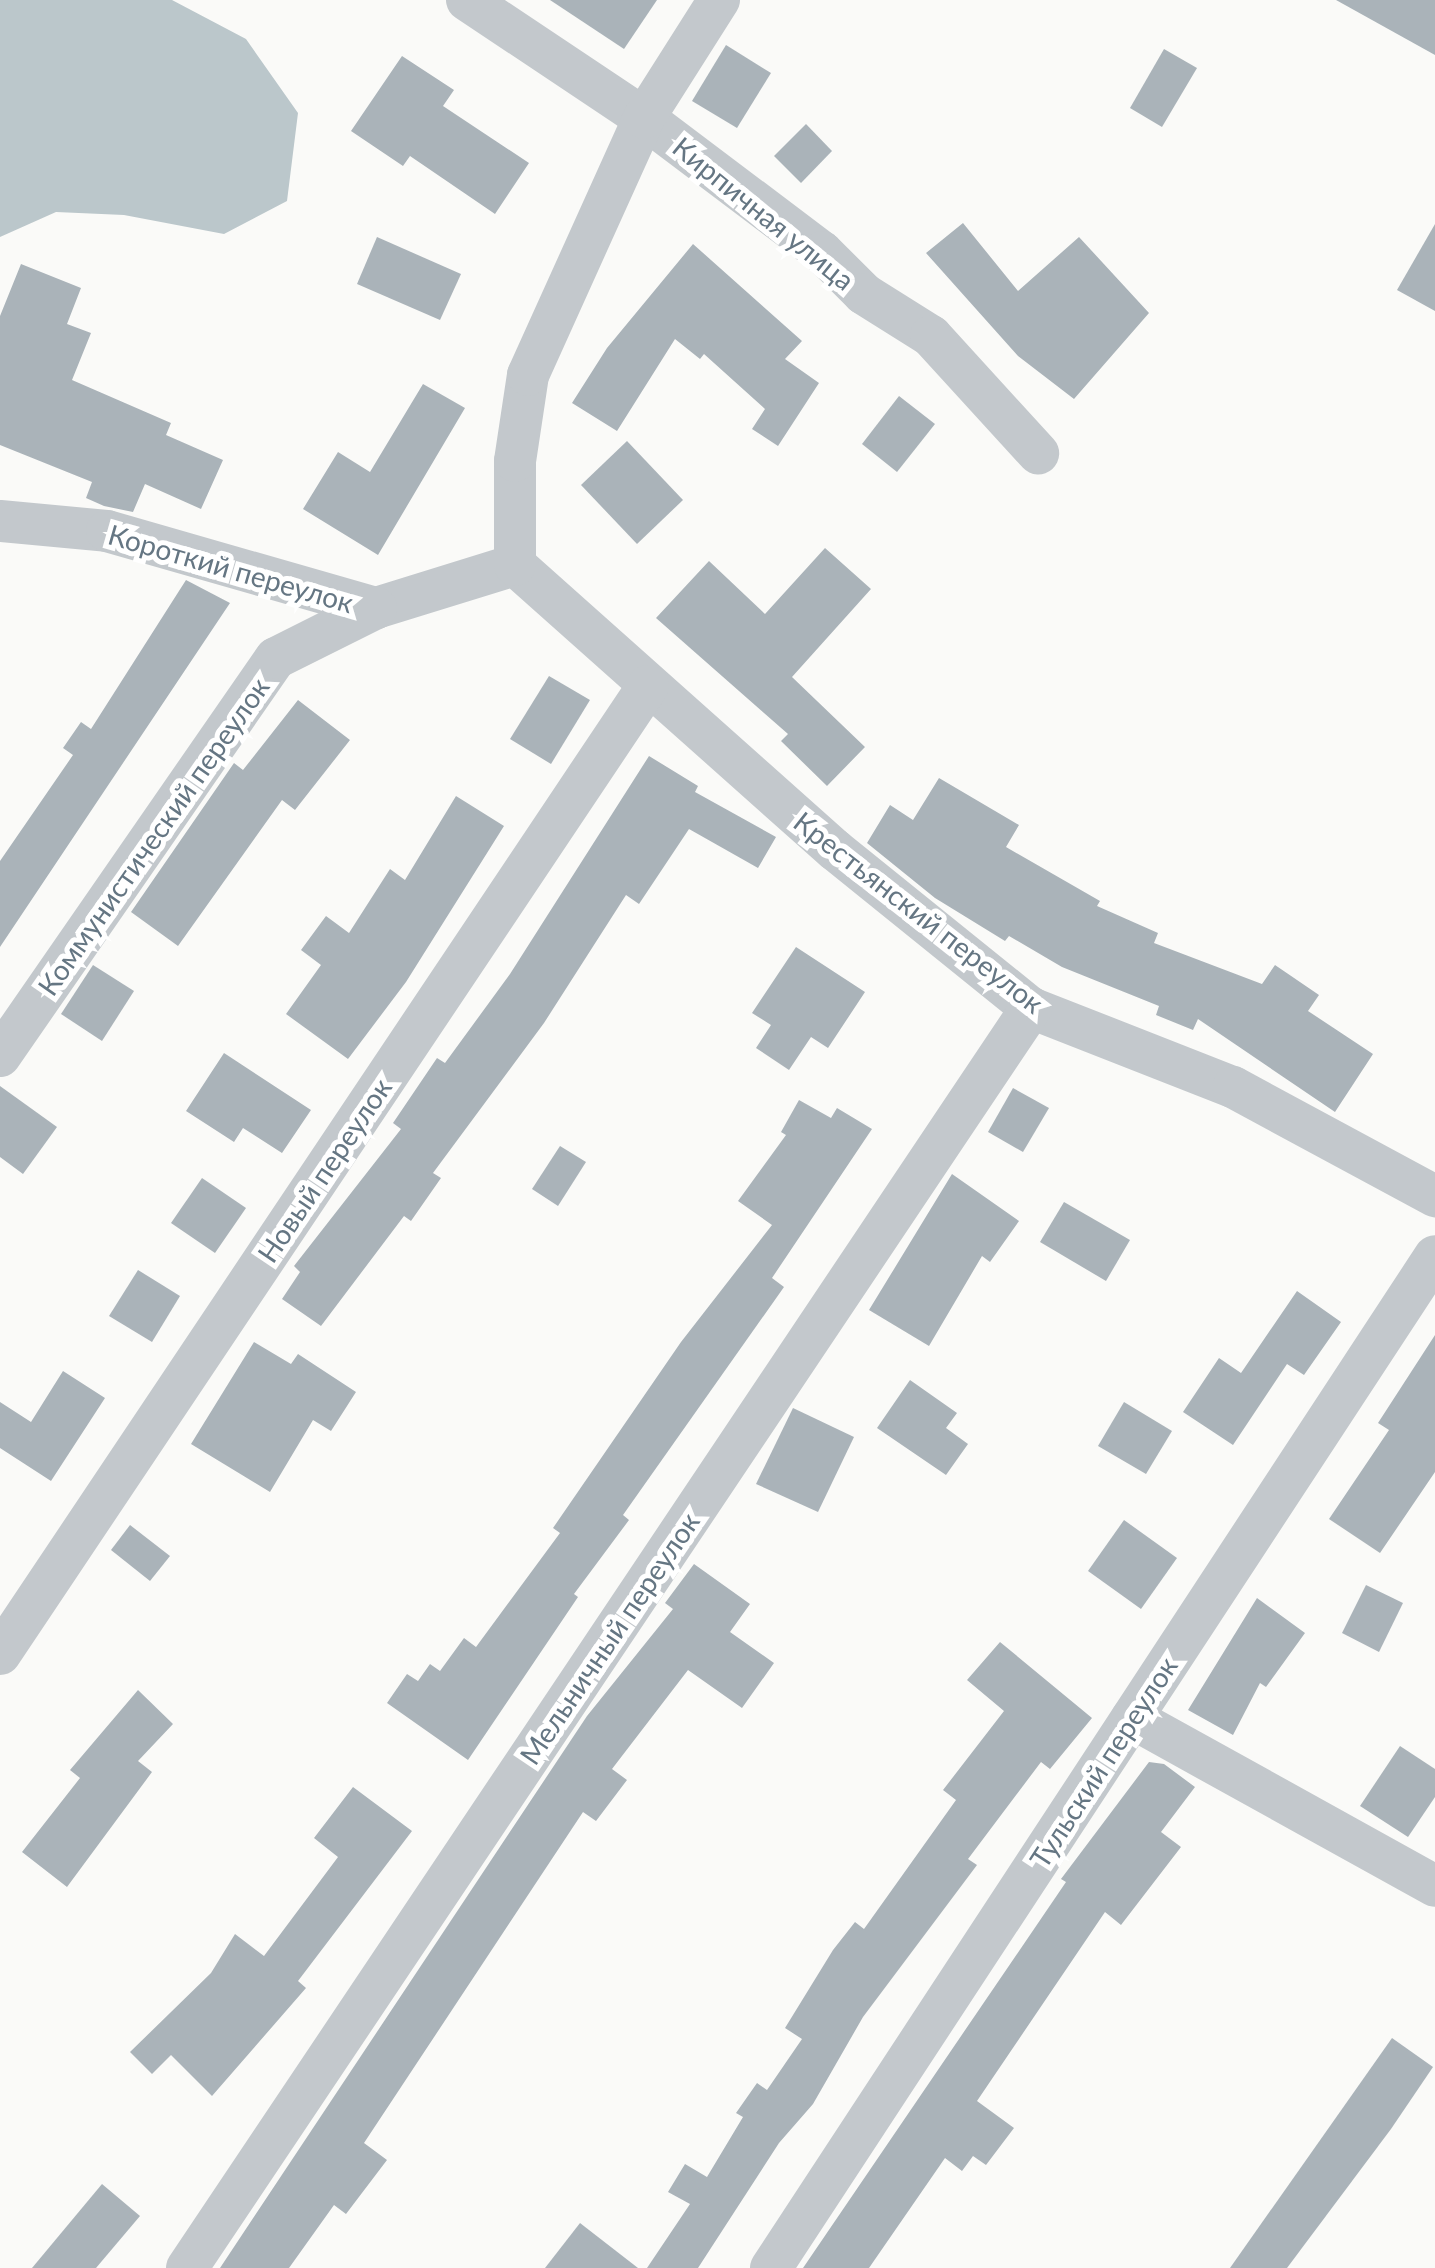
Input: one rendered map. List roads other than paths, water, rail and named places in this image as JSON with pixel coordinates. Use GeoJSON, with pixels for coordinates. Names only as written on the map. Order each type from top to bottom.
{"type":"FeatureCollection","features":[{"type":"Feature","properties":{"kind":"street","name":"Кирпичная улица"},"geometry":{"type":"LineString","coordinates":[[467,0],[644,118],[822,252],[864,294],[931,336],[1038,453]]}},
{"type":"Feature","properties":{"kind":"street"},"geometry":{"type":"LineString","coordinates":[[515,564],[515,461],[528,375],[644,118],[719,0]]}},
{"type":"Feature","properties":{"kind":"street","name":"Короткий переулок"},"geometry":{"type":"LineString","coordinates":[[0,520],[107,530],[376,608],[515,564]]}},
{"type":"Feature","properties":{"kind":"street","name":"Крестьянский переулок"},"geometry":{"type":"LineString","coordinates":[[515,564],[835,850],[1032,1008],[1233,1087],[1435,1196]]}},
{"type":"Feature","properties":{"kind":"street","name":"Коммунистический переулок"},"geometry":{"type":"LineString","coordinates":[[0,1056],[276,658],[376,608]]}},
{"type":"Feature","properties":{"kind":"street","name":"Новый переулок"},"geometry":{"type":"LineString","coordinates":[[0,1654],[648,686]]}},
{"type":"Feature","properties":{"kind":"street","name":"Мельничный переулок"},"geometry":{"type":"LineString","coordinates":[[186,2268],[1032,1008]]}},
{"type":"Feature","properties":{"kind":"street","name":"Тульский переулок"},"geometry":{"type":"LineString","coordinates":[[770,2268],[1435,1256]]}},
{"type":"Feature","properties":{"kind":"street"},"geometry":{"type":"LineString","coordinates":[[1132,1718],[1435,1886]]}}]}
